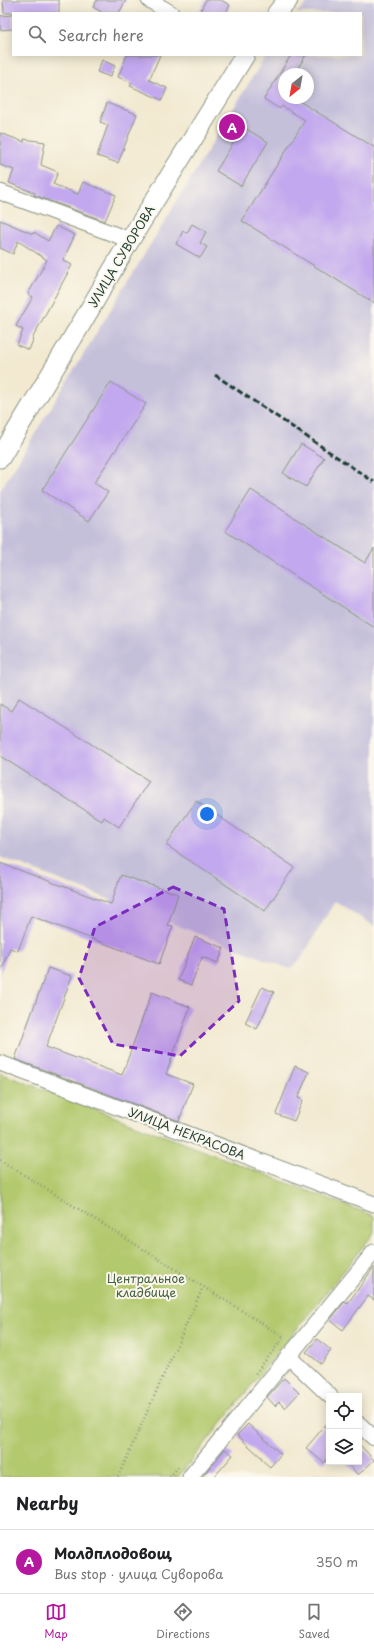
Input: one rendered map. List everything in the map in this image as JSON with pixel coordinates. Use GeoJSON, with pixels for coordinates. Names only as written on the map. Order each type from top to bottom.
{"type":"FeatureCollection","features":[{"type":"Feature","properties":{"kind":"main road"},"geometry":{"type":"LineString","coordinates":[[279,12],[288,0]]}},
{"type":"Feature","properties":{"kind":"main road","name":"УЛИЦА СУВОРОВА"},"geometry":{"type":"LineString","coordinates":[[0,458],[130,240],[243,56]]}},
{"type":"Feature","properties":{"kind":"street"},"geometry":{"type":"LineString","coordinates":[[149,0],[169,12]]}},
{"type":"Feature","properties":{"kind":"street"},"geometry":{"type":"LineString","coordinates":[[0,192],[130,240]]}},
{"type":"Feature","properties":{"kind":"street","name":"УЛИЦА НЕКРАСОВА"},"geometry":{"type":"LineString","coordinates":[[0,1063],[374,1204]]}},
{"type":"Feature","properties":{"kind":"street"},"geometry":{"type":"LineString","coordinates":[[190,1477],[374,1253]]}},
{"type":"Feature","properties":{"kind":"street"},"geometry":{"type":"LineString","coordinates":[[288,1356],[327,1393]]}},
{"type":"Feature","properties":{"kind":"street"},"geometry":{"type":"LineString","coordinates":[[362,1427],[374,1438]]}},
{"type":"Feature","properties":{"kind":"path"},"geometry":{"type":"LineString","coordinates":[[0,1160],[284,1337]]}},
{"type":"Feature","properties":{"kind":"path"},"geometry":{"type":"LineString","coordinates":[[118,1477],[203,1287]]}},
{"type":"Feature","properties":{"kind":"highlighted area"},"geometry":{"type":"Polygon","coordinates":[[[173,887],[224,909],[239,1001],[180,1056],[113,1044],[79,978],[95,927],[173,887]]]}},
{"type":"Feature","properties":{"kind":"shaded area"},"geometry":{"type":"Polygon","coordinates":[[[311,0],[374,0],[374,926],[335,901],[302,957],[290,969],[0,857],[0,491],[265,56],[362,56],[362,12],[297,12],[311,0]]]}},
{"type":"Feature","properties":{"kind":"green space","name":"Центральное кладбище"},"geometry":{"type":"Polygon","coordinates":[[[0,1073],[374,1216],[374,1233],[178,1477],[0,1477],[0,1073]]]}},
{"type":"Feature","properties":{"kind":"building"},"geometry":{"type":"Polygon","coordinates":[[[3,0],[59,0],[59,12],[4,13],[3,0]]]}},
{"type":"Feature","properties":{"kind":"building"},"geometry":{"type":"Polygon","coordinates":[[[97,0],[126,0],[120,12],[101,12],[93,7],[97,0]]]}},
{"type":"Feature","properties":{"kind":"building"},"geometry":{"type":"Polygon","coordinates":[[[206,0],[221,0],[230,5],[226,12],[200,12],[206,0]]]}},
{"type":"Feature","properties":{"kind":"building"},"geometry":{"type":"Polygon","coordinates":[[[12,15],[12,29],[0,30],[0,16],[12,15]]]}},
{"type":"Feature","properties":{"kind":"building"},"geometry":{"type":"Polygon","coordinates":[[[127,56],[160,56],[149,80],[167,88],[162,100],[130,86],[132,83],[118,77],[127,56]]]}},
{"type":"Feature","properties":{"kind":"building"},"geometry":{"type":"Polygon","coordinates":[[[290,56],[305,56],[298,68],[283,68],[290,56]]]}},
{"type":"Feature","properties":{"kind":"building"},"geometry":{"type":"Polygon","coordinates":[[[102,60],[115,66],[110,77],[97,72],[102,60]]]}},
{"type":"Feature","properties":{"kind":"building"},"geometry":{"type":"Polygon","coordinates":[[[278,76],[278,104],[304,104],[374,147],[374,303],[242,221],[305,120],[282,106],[280,109],[264,99],[278,76]]]}},
{"type":"Feature","properties":{"kind":"building"},"geometry":{"type":"Polygon","coordinates":[[[107,103],[137,114],[118,163],[97,156],[108,125],[100,122],[107,103]]]}},
{"type":"Feature","properties":{"kind":"building"},"geometry":{"type":"Polygon","coordinates":[[[243,127],[268,142],[241,186],[216,171],[243,127]]]}},
{"type":"Feature","properties":{"kind":"building"},"geometry":{"type":"Polygon","coordinates":[[[0,133],[24,142],[24,139],[45,142],[41,165],[58,172],[53,184],[78,194],[83,182],[116,195],[105,221],[34,195],[35,193],[9,183],[14,170],[0,165],[0,133]]]}},
{"type":"Feature","properties":{"kind":"building"},"geometry":{"type":"Polygon","coordinates":[[[0,220],[33,234],[34,232],[48,241],[56,226],[75,235],[63,260],[72,265],[32,339],[33,340],[29,350],[17,345],[23,330],[16,326],[33,297],[28,294],[47,260],[18,241],[13,254],[0,248],[0,220]]]}},
{"type":"Feature","properties":{"kind":"building"},"geometry":{"type":"Polygon","coordinates":[[[192,224],[206,232],[200,243],[207,247],[200,258],[176,244],[183,231],[187,233],[192,224]]]}},
{"type":"Feature","properties":{"kind":"building"},"geometry":{"type":"Polygon","coordinates":[[[111,382],[146,404],[94,483],[108,492],[89,521],[42,490],[111,382]]]}},
{"type":"Feature","properties":{"kind":"building"},"geometry":{"type":"Polygon","coordinates":[[[301,444],[324,458],[306,487],[283,473],[301,444]]]}},
{"type":"Feature","properties":{"kind":"building"},"geometry":{"type":"Polygon","coordinates":[[[251,490],[365,563],[374,548],[374,627],[225,531],[251,490]]]}},
{"type":"Feature","properties":{"kind":"building"},"geometry":{"type":"Polygon","coordinates":[[[19,698],[149,781],[119,827],[104,817],[102,821],[0,756],[0,704],[11,711],[19,698]]]}},
{"type":"Feature","properties":{"kind":"building"},"geometry":{"type":"Polygon","coordinates":[[[196,801],[294,867],[265,911],[166,845],[196,801]]]}},
{"type":"Feature","properties":{"kind":"building"},"geometry":{"type":"Polygon","coordinates":[[[0,863],[111,904],[121,875],[178,894],[168,925],[173,926],[159,964],[31,916],[18,951],[10,948],[0,973],[0,863]]]}},
{"type":"Feature","properties":{"kind":"building"},"geometry":{"type":"Polygon","coordinates":[[[195,937],[224,948],[218,963],[202,957],[191,985],[178,980],[195,937]]]}},
{"type":"Feature","properties":{"kind":"building"},"geometry":{"type":"Polygon","coordinates":[[[48,968],[72,976],[46,1047],[122,1075],[152,992],[190,1007],[166,1074],[193,1084],[179,1121],[15,1059],[48,968]]]}},
{"type":"Feature","properties":{"kind":"building"},"geometry":{"type":"Polygon","coordinates":[[[262,987],[274,992],[257,1029],[245,1023],[262,987]]]}},
{"type":"Feature","properties":{"kind":"building"},"geometry":{"type":"Polygon","coordinates":[[[295,1066],[309,1072],[298,1098],[303,1100],[294,1121],[276,1114],[295,1066]]]}},
{"type":"Feature","properties":{"kind":"building"},"geometry":{"type":"Polygon","coordinates":[[[374,1267],[374,1300],[368,1296],[343,1330],[330,1320],[345,1301],[348,1303],[374,1267]]]}},
{"type":"Feature","properties":{"kind":"building"},"geometry":{"type":"Polygon","coordinates":[[[317,1339],[331,1350],[321,1364],[306,1352],[317,1339]]]}},
{"type":"Feature","properties":{"kind":"building"},"geometry":{"type":"Polygon","coordinates":[[[284,1378],[299,1393],[285,1408],[279,1402],[275,1406],[267,1397],[284,1378]]]}},
{"type":"Feature","properties":{"kind":"building"},"geometry":{"type":"Polygon","coordinates":[[[248,1424],[281,1454],[270,1467],[237,1435],[248,1424]]]}},
{"type":"Feature","properties":{"kind":"building"},"geometry":{"type":"Polygon","coordinates":[[[326,1425],[326,1461],[324,1463],[306,1448],[326,1425]]]}},
{"type":"Feature","properties":{"kind":"building"},"geometry":{"type":"Polygon","coordinates":[[[362,1447],[374,1460],[358,1475],[349,1465],[362,1465],[362,1447]]]}},
{"type":"Feature","properties":{"kind":"building"},"geometry":{"type":"Polygon","coordinates":[[[225,1449],[233,1455],[214,1477],[202,1477],[225,1449]]]}},
{"type":"Feature","properties":{"kind":"railway"},"geometry":{"type":"LineString","coordinates":[[215,375],[374,482]]}},
{"type":"Feature","properties":{"kind":"place","name":"Молдплодовощ"},"geometry":{"type":"Point","coordinates":[232,127]}}]}
